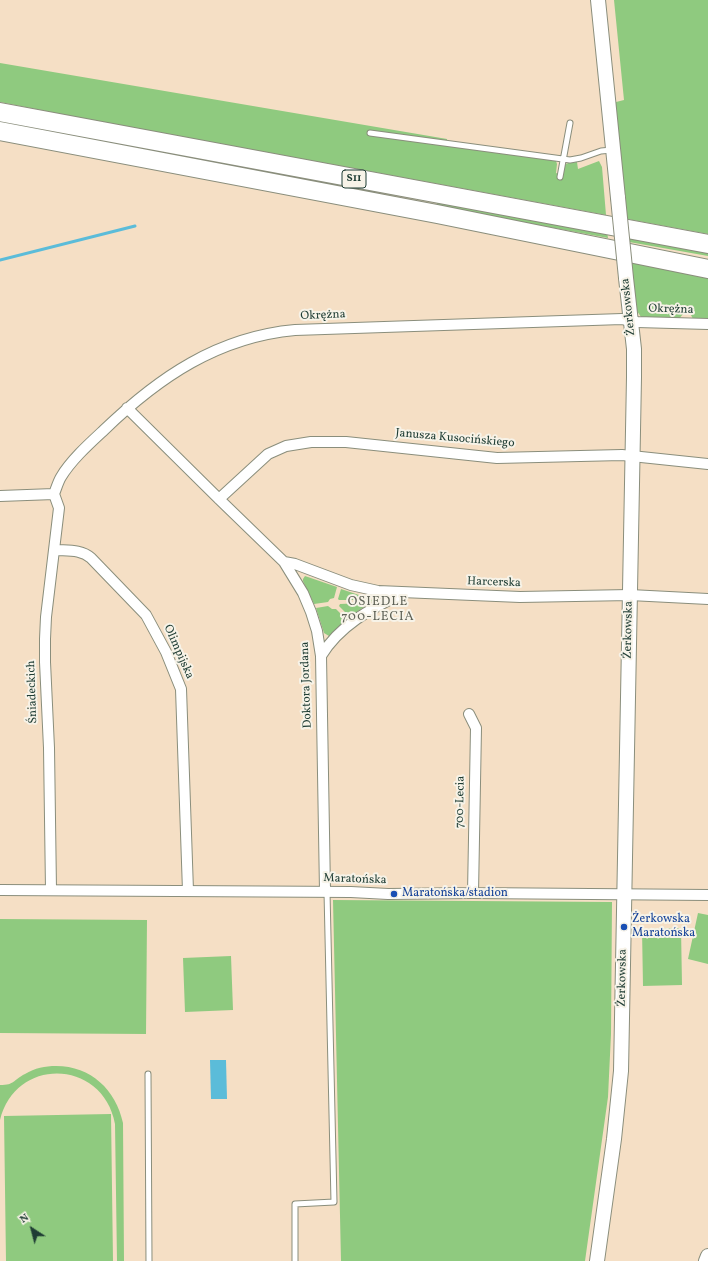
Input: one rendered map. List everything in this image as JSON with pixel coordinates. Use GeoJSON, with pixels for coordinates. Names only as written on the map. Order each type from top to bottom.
{"type":"FeatureCollection","features":[{"type":"Feature","properties":{"kind":"highway","name":"S11"},"geometry":{"type":"LineString","coordinates":[[0,112],[708,244]]}},
{"type":"Feature","properties":{"kind":"highway","name":"S11"},"geometry":{"type":"LineString","coordinates":[[0,132],[437,214],[708,269]]}},
{"type":"Feature","properties":{"kind":"street","name":"Żerkowska"},"geometry":{"type":"LineString","coordinates":[[597,1261],[619,1097],[623,995],[634,377],[634,349],[598,0]]}},
{"type":"Feature","properties":{"kind":"street","name":"Okrężna"},"geometry":{"type":"LineString","coordinates":[[54,494],[61,477],[69,466],[127,408],[174,372],[200,357],[238,341],[277,332],[295,330],[622,319],[631,321],[708,324]]}},
{"type":"Feature","properties":{"kind":"street","name":"Doktora Jordana"},"geometry":{"type":"LineString","coordinates":[[127,408],[284,562],[303,593],[311,612],[320,644],[321,656],[326,892]]}},
{"type":"Feature","properties":{"kind":"street","name":"Janusza Kusocińskiego"},"geometry":{"type":"LineString","coordinates":[[219,499],[268,454],[286,446],[311,442],[346,442],[497,458],[622,455],[708,464]]}},
{"type":"Feature","properties":{"kind":"street"},"geometry":{"type":"LineString","coordinates":[[0,496],[54,494]]}},
{"type":"Feature","properties":{"kind":"street","name":"Śniadeckich"},"geometry":{"type":"LineString","coordinates":[[51,890],[45,662],[46,617],[59,508],[54,494]]}},
{"type":"Feature","properties":{"kind":"street","name":"Olimpijska"},"geometry":{"type":"LineString","coordinates":[[54,550],[78,552],[88,555],[146,615],[161,640],[172,663],[182,695],[188,890]]}},
{"type":"Feature","properties":{"kind":"street","name":"Harcerska"},"geometry":{"type":"LineString","coordinates":[[284,562],[366,590],[404,593],[520,597],[630,595],[708,599]]}},
{"type":"Feature","properties":{"kind":"street"},"geometry":{"type":"LineString","coordinates":[[321,656],[326,647],[356,619],[369,610],[404,593]]}},
{"type":"Feature","properties":{"kind":"street","name":"700-Lecia"},"geometry":{"type":"LineString","coordinates":[[469,714],[476,728],[473,893]]}},
{"type":"Feature","properties":{"kind":"street","name":"Maratońska"},"geometry":{"type":"LineString","coordinates":[[0,890],[188,890],[388,894],[708,894]]}},
{"type":"Feature","properties":{"kind":"street"},"geometry":{"type":"LineString","coordinates":[[706,1261],[708,1256]]}},
{"type":"Feature","properties":{"kind":"lane"},"geometry":{"type":"LineString","coordinates":[[560,177],[570,123]]}},
{"type":"Feature","properties":{"kind":"lane"},"geometry":{"type":"LineString","coordinates":[[370,134],[575,160],[594,153],[613,150]]}},
{"type":"Feature","properties":{"kind":"lane"},"geometry":{"type":"LineString","coordinates":[[295,1261],[295,1204],[334,1202],[326,892]]}},
{"type":"Feature","properties":{"kind":"lane"},"geometry":{"type":"LineString","coordinates":[[148,1074],[149,1261]]}},
{"type":"Feature","properties":{"kind":"green space"},"geometry":{"type":"Polygon","coordinates":[[[614,0],[708,0],[708,234],[627,219],[614,107],[616,102],[624,100],[614,0]]]}},
{"type":"Feature","properties":{"kind":"green space"},"geometry":{"type":"Polygon","coordinates":[[[0,63],[447,139],[447,142],[556,161],[556,173],[562,175],[567,163],[577,162],[578,169],[599,161],[602,167],[606,215],[0,102],[0,63]]]}},
{"type":"Feature","properties":{"kind":"green space"},"geometry":{"type":"Polygon","coordinates":[[[438,201],[607,232],[608,238],[436,206],[438,201]]]}},
{"type":"Feature","properties":{"kind":"green space"},"geometry":{"type":"Polygon","coordinates":[[[629,237],[708,251],[708,256],[629,242],[629,237]]]}},
{"type":"Feature","properties":{"kind":"green space"},"geometry":{"type":"Polygon","coordinates":[[[631,259],[708,275],[708,323],[694,321],[690,313],[690,307],[684,306],[683,314],[678,320],[641,317],[637,311],[631,259]]]}},
{"type":"Feature","properties":{"kind":"green space"},"geometry":{"type":"Polygon","coordinates":[[[305,576],[337,587],[334,598],[330,599],[328,602],[314,604],[303,581],[305,576]]]}},
{"type":"Feature","properties":{"kind":"green space"},"geometry":{"type":"Polygon","coordinates":[[[341,589],[371,599],[372,601],[350,617],[339,606],[340,604],[364,603],[364,600],[339,600],[341,589]]]}},
{"type":"Feature","properties":{"kind":"green space"},"geometry":{"type":"Polygon","coordinates":[[[328,606],[332,609],[336,609],[347,620],[329,636],[324,633],[316,608],[328,606]]]}},
{"type":"Feature","properties":{"kind":"green space"},"geometry":{"type":"Polygon","coordinates":[[[333,900],[612,902],[611,1034],[608,1097],[585,1261],[341,1261],[333,900]]]}},
{"type":"Feature","properties":{"kind":"green space"},"geometry":{"type":"Polygon","coordinates":[[[698,913],[708,915],[708,964],[688,959],[698,913]]]}},
{"type":"Feature","properties":{"kind":"green space"},"geometry":{"type":"Polygon","coordinates":[[[0,919],[147,920],[146,1034],[0,1033],[0,919]]]}},
{"type":"Feature","properties":{"kind":"green space"},"geometry":{"type":"Polygon","coordinates":[[[681,928],[682,985],[643,986],[642,929],[681,928]]]}},
{"type":"Feature","properties":{"kind":"green space"},"geometry":{"type":"Polygon","coordinates":[[[231,956],[233,1010],[185,1012],[183,958],[231,956]]]}},
{"type":"Feature","properties":{"kind":"green space"},"geometry":{"type":"Polygon","coordinates":[[[56,1066],[69,1067],[91,1075],[108,1090],[120,1111],[123,1123],[124,1261],[117,1261],[115,1124],[107,1103],[94,1087],[78,1077],[59,1074],[40,1076],[23,1084],[9,1099],[0,1120],[0,1085],[11,1083],[21,1076],[36,1069],[56,1066]]]}},
{"type":"Feature","properties":{"kind":"green space"},"geometry":{"type":"Polygon","coordinates":[[[111,1114],[113,1261],[6,1261],[4,1116],[111,1114]]]}},
{"type":"Feature","properties":{"kind":"water"},"geometry":{"type":"Polygon","coordinates":[[[210,1060],[226,1060],[227,1099],[211,1099],[210,1060]]]}},
{"type":"Feature","properties":{"kind":"waterway"},"geometry":{"type":"LineString","coordinates":[[0,260],[135,226]]}},
{"type":"Feature","properties":{"kind":"place","name":"Maratońska/stadion"},"geometry":{"type":"Point","coordinates":[394,894]}},
{"type":"Feature","properties":{"kind":"place","name":"Żerkowska Maratońska"},"geometry":{"type":"Point","coordinates":[624,927]}},
{"type":"Feature","properties":{"kind":"district","name":"OSIEDLE 700-LECIA"},"geometry":{"type":"Point","coordinates":[378,610]}}]}
